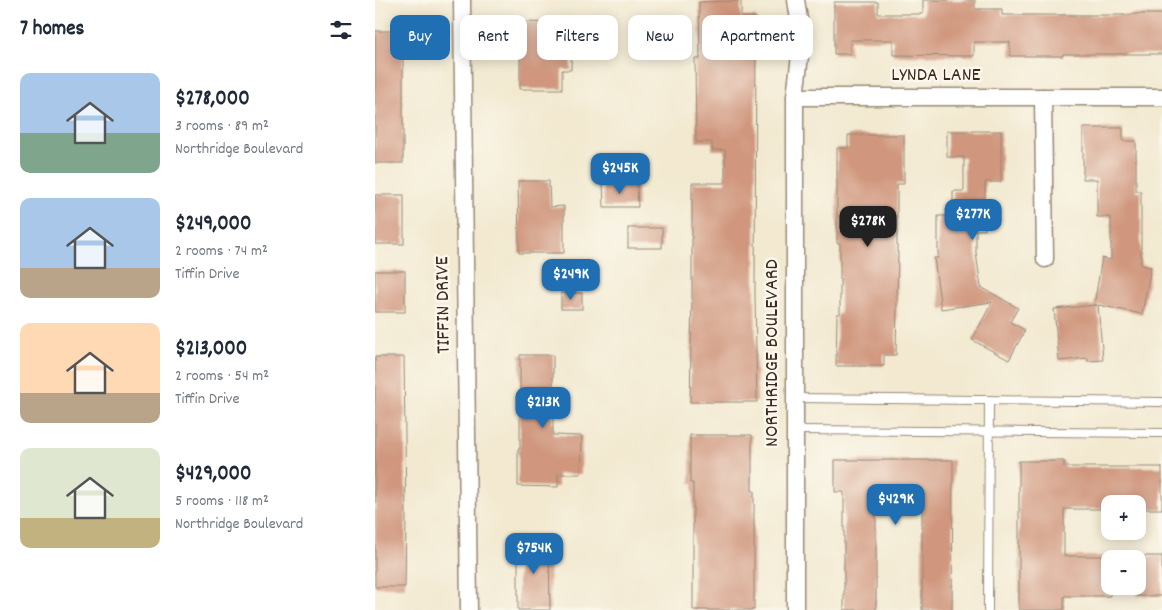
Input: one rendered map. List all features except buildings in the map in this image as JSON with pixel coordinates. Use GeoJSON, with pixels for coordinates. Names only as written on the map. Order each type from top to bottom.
{"type":"FeatureCollection","features":[{"type":"Feature","properties":{"kind":"street","name":"TIFFIN DRIVE"},"geometry":{"type":"LineString","coordinates":[[462,0],[469,610]]}},
{"type":"Feature","properties":{"kind":"street"},"geometry":{"type":"LineString","coordinates":[[795,97],[802,39],[797,6]]}},
{"type":"Feature","properties":{"kind":"street","name":"LYNDA LANE"},"geometry":{"type":"LineString","coordinates":[[795,97],[1162,97]]}},
{"type":"Feature","properties":{"kind":"street","name":"NORTHRIDGE BOULEVARD"},"geometry":{"type":"LineString","coordinates":[[795,97],[795,610]]}},
{"type":"Feature","properties":{"kind":"street"},"geometry":{"type":"LineString","coordinates":[[1043,97],[1045,259]]}},
{"type":"Feature","properties":{"kind":"lane"},"geometry":{"type":"LineString","coordinates":[[795,398],[1162,402]]}},
{"type":"Feature","properties":{"kind":"lane"},"geometry":{"type":"LineString","coordinates":[[988,610],[989,400]]}},
{"type":"Feature","properties":{"kind":"lane"},"geometry":{"type":"LineString","coordinates":[[795,430],[1162,433]]}}]}
